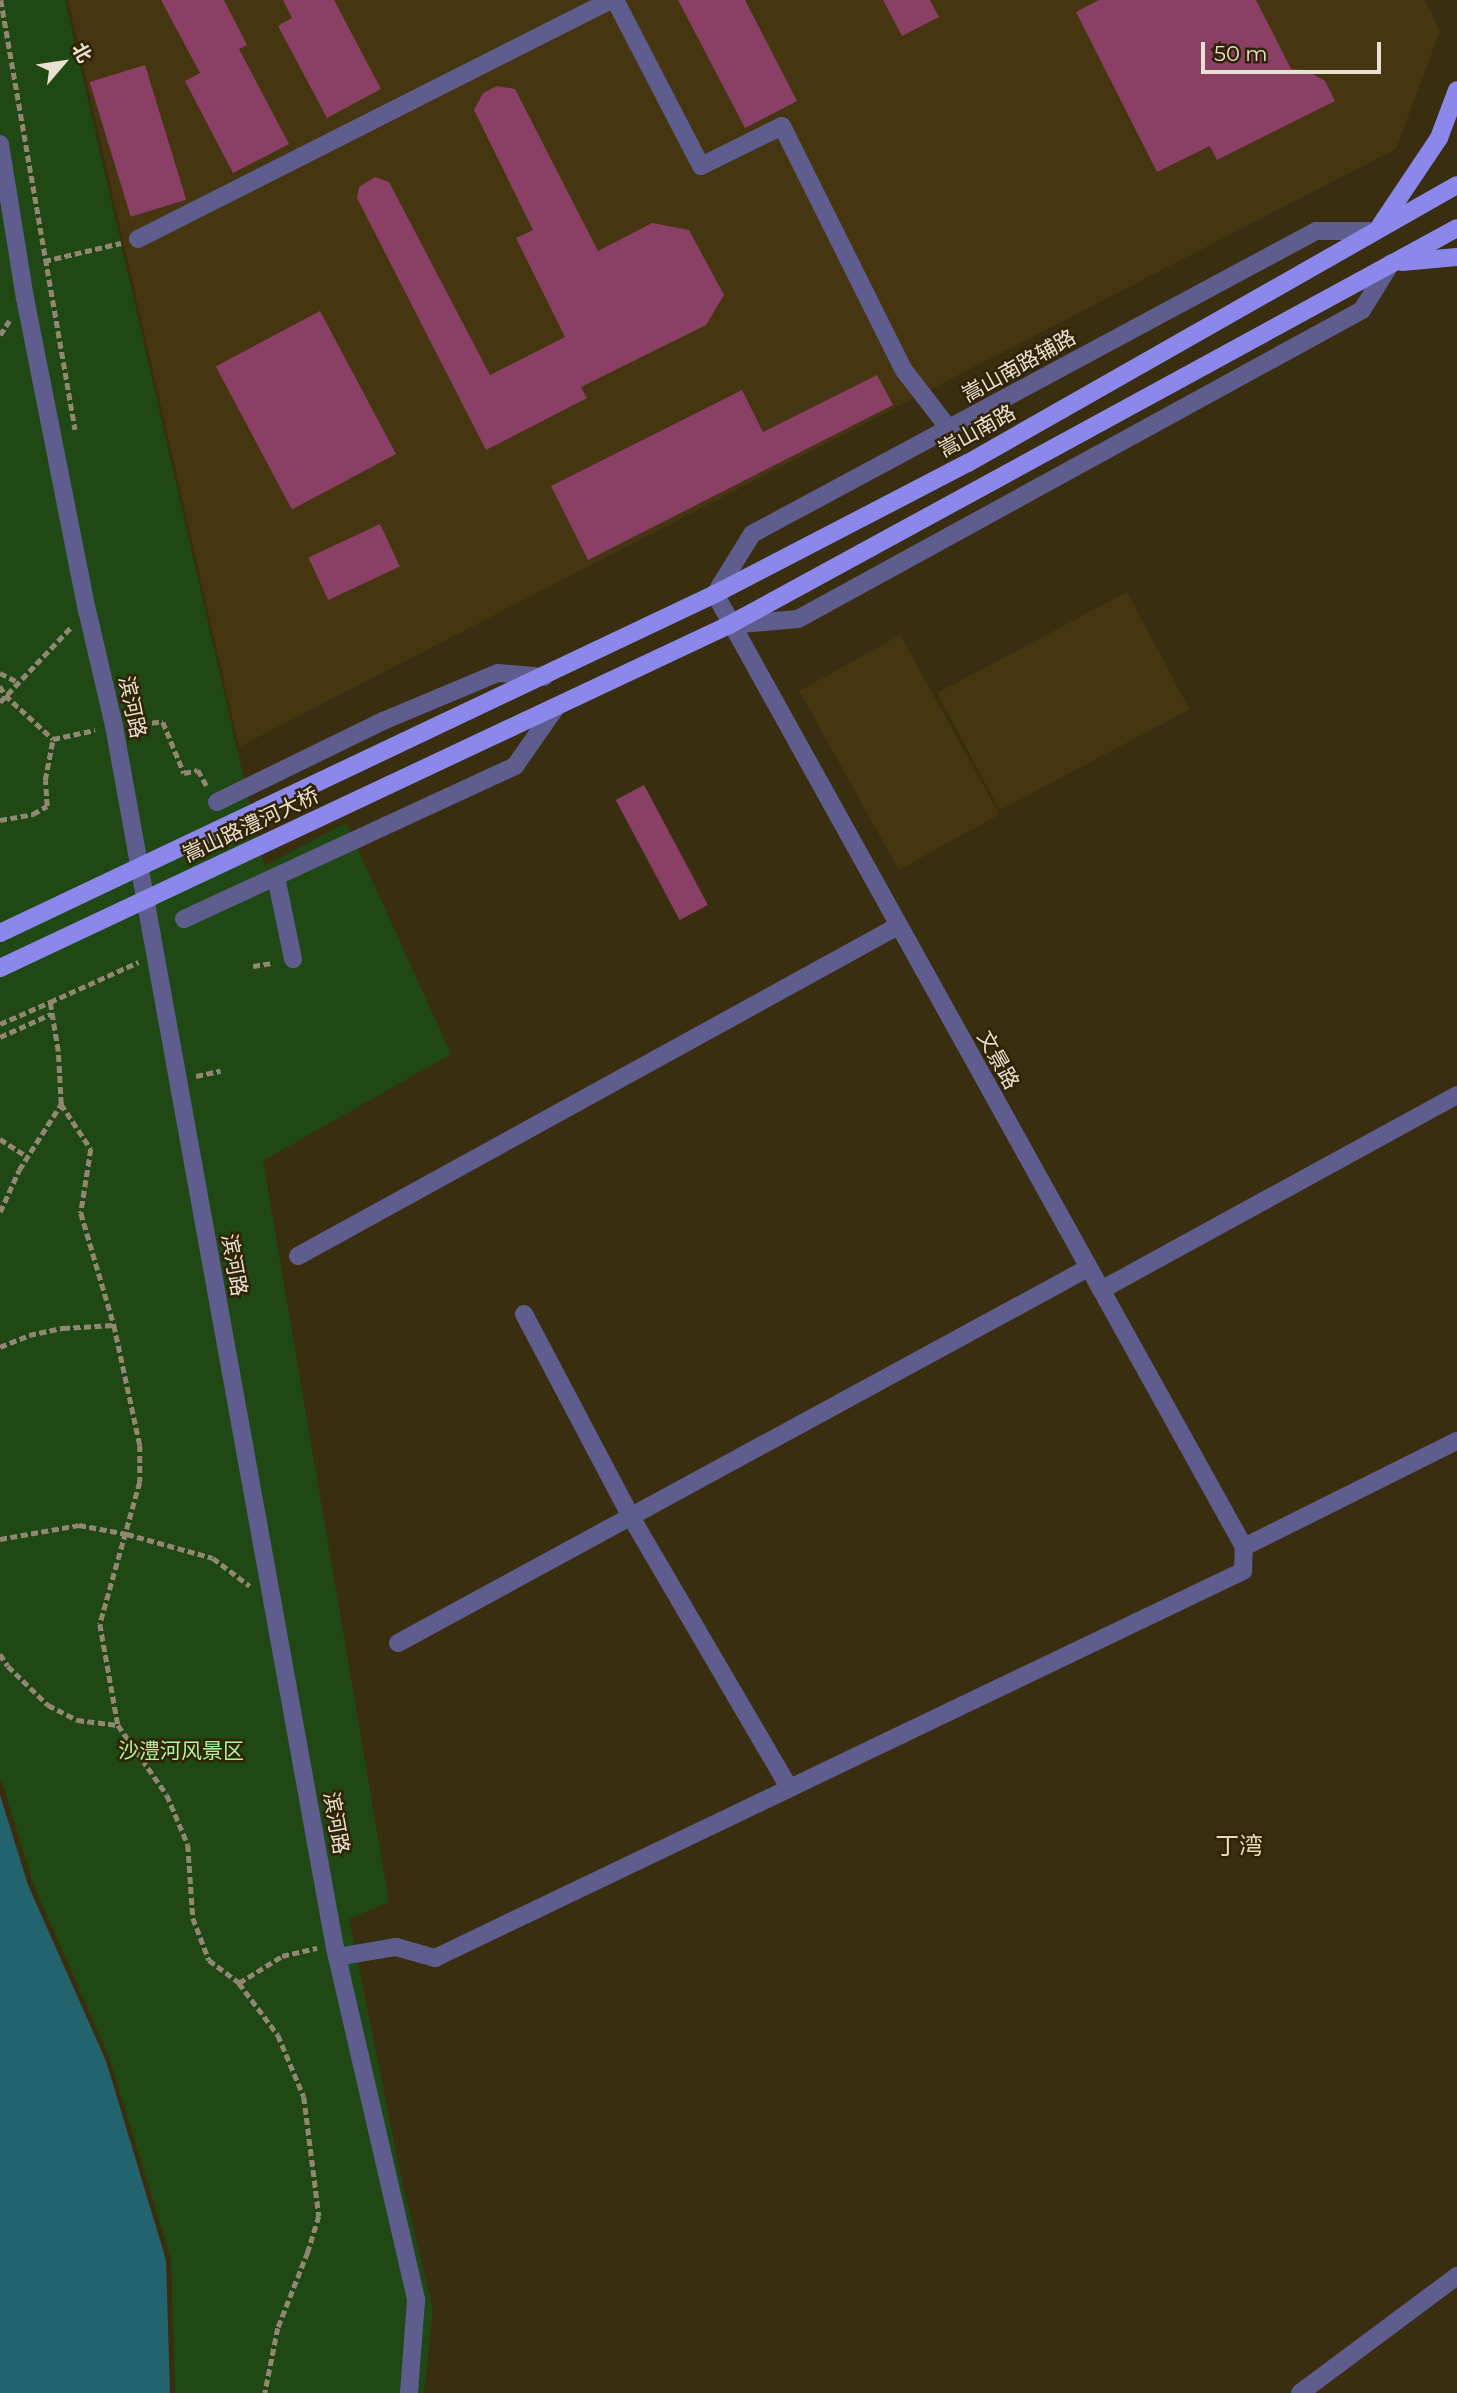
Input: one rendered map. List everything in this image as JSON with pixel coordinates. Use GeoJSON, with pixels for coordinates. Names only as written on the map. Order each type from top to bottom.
{"type":"FeatureCollection","features":[{"type":"Feature","properties":{"kind":"main road"},"geometry":{"type":"LineString","coordinates":[[1376,231],[1439,138],[1457,90]]}},
{"type":"Feature","properties":{"kind":"main road","name":"嵩山南路"},"geometry":{"type":"LineString","coordinates":[[508,695],[715,594],[968,463],[1457,185]]}},
{"type":"Feature","properties":{"kind":"main road"},"geometry":{"type":"LineString","coordinates":[[557,706],[729,625],[1457,228]]}},
{"type":"Feature","properties":{"kind":"main road"},"geometry":{"type":"LineString","coordinates":[[1391,263],[1457,257]]}},
{"type":"Feature","properties":{"kind":"main road","name":"嵩山路澧河大桥"},"geometry":{"type":"LineString","coordinates":[[0,933],[508,695]]}},
{"type":"Feature","properties":{"kind":"main road","name":"嵩山路澧河大桥"},"geometry":{"type":"LineString","coordinates":[[0,968],[557,706]]}},
{"type":"Feature","properties":{"kind":"street"},"geometry":{"type":"LineString","coordinates":[[138,239],[613,0],[701,166],[782,126],[903,369],[950,430]]}},
{"type":"Feature","properties":{"kind":"street","name":"滨河路"},"geometry":{"type":"LineString","coordinates":[[0,144],[19,267],[87,610],[114,726],[336,1952],[416,2300],[410,2393]]}},
{"type":"Feature","properties":{"kind":"street","name":"嵩山南路辅路"},"geometry":{"type":"LineString","coordinates":[[715,594],[752,534],[950,430],[1316,230],[1376,231]]}},
{"type":"Feature","properties":{"kind":"street"},"geometry":{"type":"LineString","coordinates":[[729,625],[798,619],[1362,310],[1391,263]]}},
{"type":"Feature","properties":{"kind":"street","name":"文景路"},"geometry":{"type":"LineString","coordinates":[[715,594],[729,625],[1244,1547]]}},
{"type":"Feature","properties":{"kind":"street"},"geometry":{"type":"LineString","coordinates":[[217,802],[383,721],[498,673],[544,677]]}},
{"type":"Feature","properties":{"kind":"street"},"geometry":{"type":"LineString","coordinates":[[184,919],[516,766],[557,706]]}},
{"type":"Feature","properties":{"kind":"street"},"geometry":{"type":"LineString","coordinates":[[276,877],[293,959]]}},
{"type":"Feature","properties":{"kind":"street"},"geometry":{"type":"LineString","coordinates":[[298,1256],[898,926]]}},
{"type":"Feature","properties":{"kind":"street"},"geometry":{"type":"LineString","coordinates":[[1101,1290],[1457,1096]]}},
{"type":"Feature","properties":{"kind":"street"},"geometry":{"type":"LineString","coordinates":[[398,1643],[1088,1268]]}},
{"type":"Feature","properties":{"kind":"street"},"geometry":{"type":"LineString","coordinates":[[524,1314],[631,1517],[789,1787]]}},
{"type":"Feature","properties":{"kind":"street"},"geometry":{"type":"LineString","coordinates":[[336,1952],[396,1947],[435,1958],[1243,1571],[1244,1547],[1457,1441]]}},
{"type":"Feature","properties":{"kind":"street"},"geometry":{"type":"LineString","coordinates":[[1300,2393],[1457,2276]]}},
{"type":"Feature","properties":{"kind":"path"},"geometry":{"type":"LineString","coordinates":[[1,0],[77,442]]}},
{"type":"Feature","properties":{"kind":"path"},"geometry":{"type":"LineString","coordinates":[[19,267],[138,239]]}},
{"type":"Feature","properties":{"kind":"path"},"geometry":{"type":"LineString","coordinates":[[2,694],[18,682],[87,610]]}},
{"type":"Feature","properties":{"kind":"path"},"geometry":{"type":"LineString","coordinates":[[0,673],[18,682]]}},
{"type":"Feature","properties":{"kind":"path"},"geometry":{"type":"LineString","coordinates":[[0,686],[0,702]]}},
{"type":"Feature","properties":{"kind":"path"},"geometry":{"type":"LineString","coordinates":[[2,694],[53,739]]}},
{"type":"Feature","properties":{"kind":"path"},"geometry":{"type":"LineString","coordinates":[[131,711],[134,724]]}},
{"type":"Feature","properties":{"kind":"path"},"geometry":{"type":"LineString","coordinates":[[53,739],[114,726],[163,722],[184,774],[198,770],[217,802]]}},
{"type":"Feature","properties":{"kind":"path"},"geometry":{"type":"LineString","coordinates":[[0,820],[33,814],[47,806],[44,780],[53,739]]}},
{"type":"Feature","properties":{"kind":"path"},"geometry":{"type":"LineString","coordinates":[[0,1024],[155,954]]}},
{"type":"Feature","properties":{"kind":"path"},"geometry":{"type":"LineString","coordinates":[[50,1002],[61,1104],[91,1149],[81,1213],[114,1325],[140,1445],[140,1482],[100,1624],[118,1725],[167,1795],[188,1845],[192,1918],[209,1959],[239,1983],[278,2035],[304,2098],[319,2216],[278,2328],[265,2393]]}},
{"type":"Feature","properties":{"kind":"path"},"geometry":{"type":"LineString","coordinates":[[0,1037],[51,1014]]}},
{"type":"Feature","properties":{"kind":"path"},"geometry":{"type":"LineString","coordinates":[[0,1212],[27,1157],[61,1104]]}},
{"type":"Feature","properties":{"kind":"path"},"geometry":{"type":"LineString","coordinates":[[0,1139],[27,1157]]}},
{"type":"Feature","properties":{"kind":"path"},"geometry":{"type":"LineString","coordinates":[[0,1347],[29,1335],[63,1328],[114,1325]]}},
{"type":"Feature","properties":{"kind":"path"},"geometry":{"type":"LineString","coordinates":[[0,1539],[79,1525],[127,1534],[213,1558],[273,1603]]}},
{"type":"Feature","properties":{"kind":"path"},"geometry":{"type":"LineString","coordinates":[[0,1654],[8,1666],[48,1705],[77,1720],[118,1725]]}},
{"type":"Feature","properties":{"kind":"path"},"geometry":{"type":"LineString","coordinates":[[239,1983],[282,1956],[325,1946],[336,1952]]}},
{"type":"Feature","properties":{"kind":"shaded area"},"geometry":{"type":"Polygon","coordinates":[[[68,0],[1425,0],[1440,31],[1396,149],[239,747],[68,0]]]}},
{"type":"Feature","properties":{"kind":"shaded area"},"geometry":{"type":"Polygon","coordinates":[[[1127,592],[1189,709],[1000,810],[937,693],[1127,592]]]}},
{"type":"Feature","properties":{"kind":"shaded area"},"geometry":{"type":"Polygon","coordinates":[[[900,635],[999,814],[899,870],[799,691],[900,635]]]}},
{"type":"Feature","properties":{"kind":"green space","name":"沙澧河风景区"},"geometry":{"type":"Polygon","coordinates":[[[0,0],[65,0],[264,866],[346,823],[451,1054],[263,1161],[389,1902],[349,1919],[401,2177],[433,2310],[424,2393],[175,2393],[171,2259],[109,2057],[34,1886],[0,1776],[0,0]]]}},
{"type":"Feature","properties":{"kind":"water"},"geometry":{"type":"Polygon","coordinates":[[[0,1795],[28,1885],[106,2061],[166,2260],[170,2393],[0,2393],[0,1795]]]}},
{"type":"Feature","properties":{"kind":"building"},"geometry":{"type":"Polygon","coordinates":[[[161,0],[224,0],[247,45],[239,49],[289,144],[233,173],[185,81],[200,73],[161,0]]]}},
{"type":"Feature","properties":{"kind":"building"},"geometry":{"type":"Polygon","coordinates":[[[283,0],[334,0],[381,89],[327,118],[278,26],[292,18],[283,0]]]}},
{"type":"Feature","properties":{"kind":"building"},"geometry":{"type":"Polygon","coordinates":[[[678,0],[745,0],[797,101],[745,128],[678,0]]]}},
{"type":"Feature","properties":{"kind":"building"},"geometry":{"type":"Polygon","coordinates":[[[883,0],[930,0],[939,17],[902,36],[883,0]]]}},
{"type":"Feature","properties":{"kind":"building"},"geometry":{"type":"Polygon","coordinates":[[[1099,0],[1256,0],[1291,69],[1306,70],[1325,81],[1335,101],[1217,160],[1210,146],[1157,172],[1076,12],[1099,0]]]}},
{"type":"Feature","properties":{"kind":"building"},"geometry":{"type":"Polygon","coordinates":[[[145,65],[186,200],[131,217],[90,82],[145,65]]]}},
{"type":"Feature","properties":{"kind":"building"},"geometry":{"type":"Polygon","coordinates":[[[497,86],[515,89],[598,251],[652,223],[689,230],[724,295],[706,325],[581,387],[587,398],[486,450],[357,198],[359,187],[375,177],[389,182],[490,375],[565,337],[516,238],[533,230],[474,110],[483,93],[497,86]]]}},
{"type":"Feature","properties":{"kind":"building"},"geometry":{"type":"Polygon","coordinates":[[[320,311],[396,454],[292,509],[216,366],[320,311]]]}},
{"type":"Feature","properties":{"kind":"building"},"geometry":{"type":"Polygon","coordinates":[[[877,375],[893,405],[588,560],[551,486],[742,390],[763,432],[877,375]]]}},
{"type":"Feature","properties":{"kind":"building"},"geometry":{"type":"Polygon","coordinates":[[[380,524],[400,567],[328,600],[308,557],[380,524]]]}},
{"type":"Feature","properties":{"kind":"building"},"geometry":{"type":"Polygon","coordinates":[[[644,785],[708,905],[680,920],[616,800],[644,785]]]}},
{"type":"Feature","properties":{"kind":"district","name":"丁湾"},"geometry":{"type":"Point","coordinates":[1239,1846]}}]}
